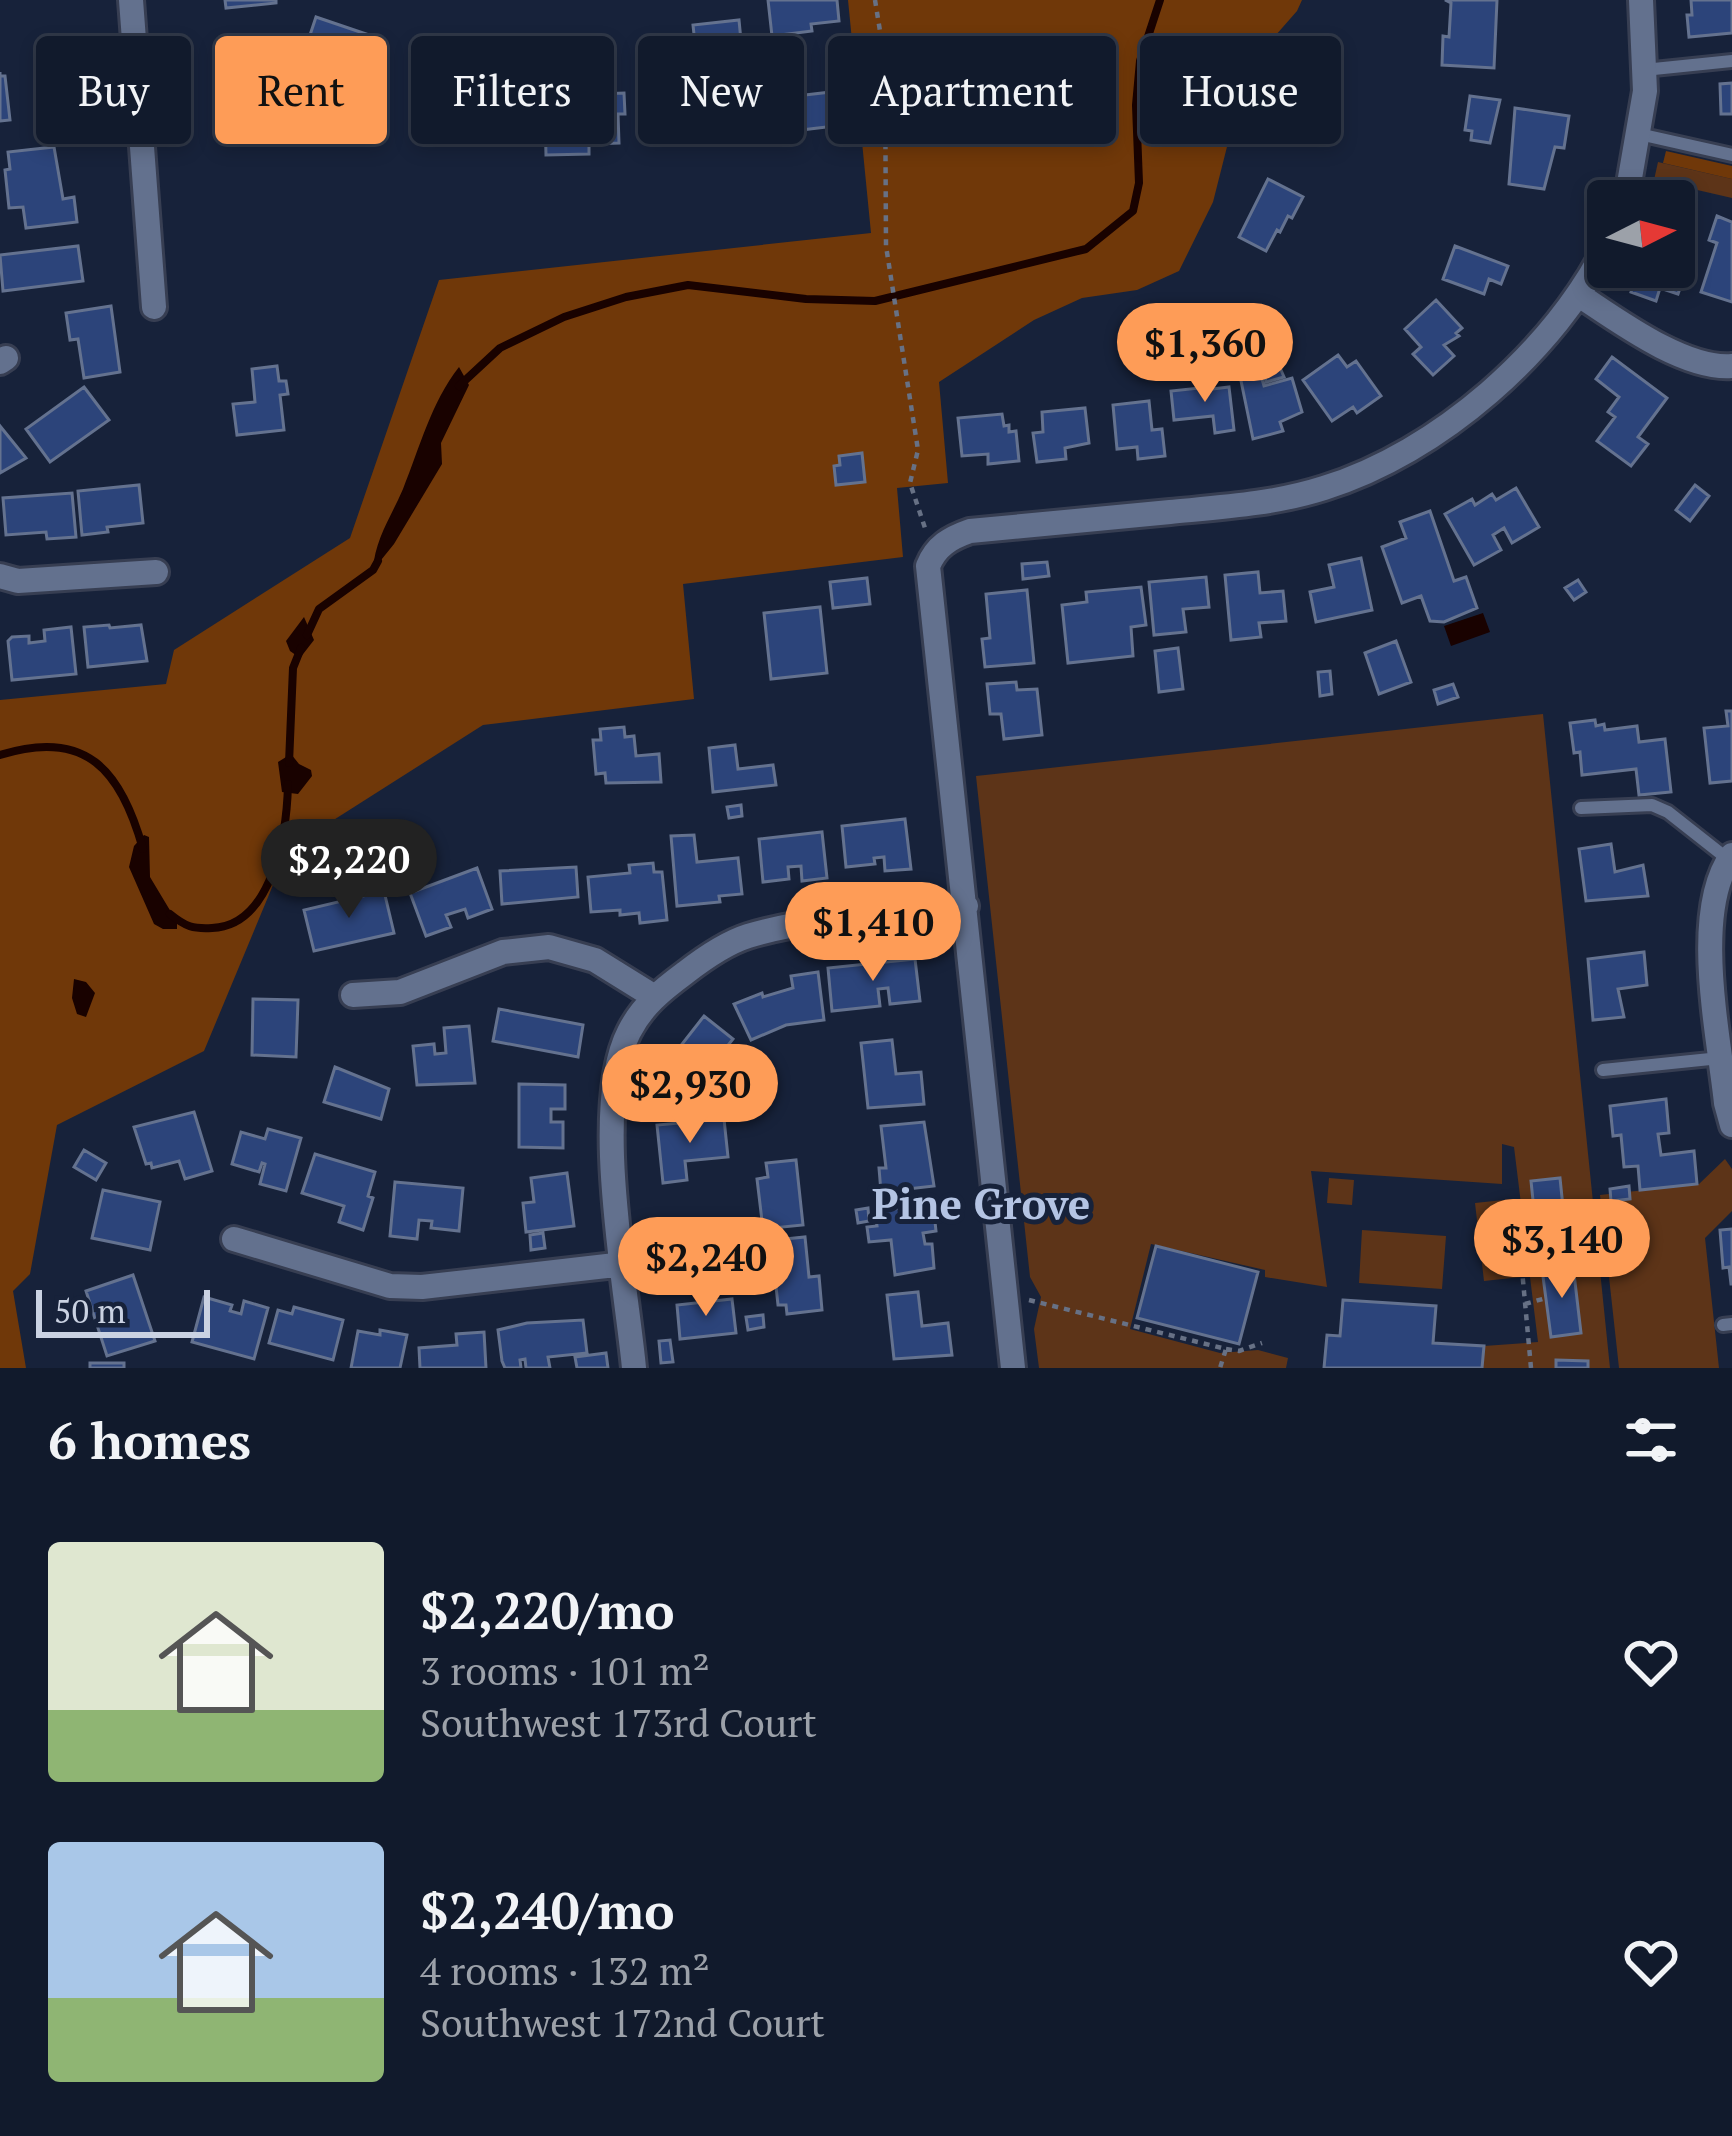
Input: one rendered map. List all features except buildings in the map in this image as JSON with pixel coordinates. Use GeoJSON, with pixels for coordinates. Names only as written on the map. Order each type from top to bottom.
{"type":"FeatureCollection","features":[{"type":"Feature","properties":{"kind":"street"},"geometry":{"type":"LineString","coordinates":[[131,0],[154,307]]}},
{"type":"Feature","properties":{"kind":"street"},"geometry":{"type":"LineString","coordinates":[[1630,180],[1644,70],[1641,0]]}},
{"type":"Feature","properties":{"kind":"street"},"geometry":{"type":"LineString","coordinates":[[1012,1368],[928,566],[931,538],[1253,504],[1326,488],[1419,442],[1478,401],[1540,346],[1587,281]]}},
{"type":"Feature","properties":{"kind":"street"},"geometry":{"type":"LineString","coordinates":[[1579,295],[1634,332],[1677,352],[1720,367],[1732,366]]}},
{"type":"Feature","properties":{"kind":"street"},"geometry":{"type":"LineString","coordinates":[[0,576],[18,581],[156,572]]}},
{"type":"Feature","properties":{"kind":"street"},"geometry":{"type":"LineString","coordinates":[[1730,857],[1722,869],[1709,936],[1732,1125]]}},
{"type":"Feature","properties":{"kind":"street"},"geometry":{"type":"LineString","coordinates":[[634,1368],[610,1151],[615,1088],[627,1034],[653,997],[699,962],[744,938],[805,923],[966,907]]}},
{"type":"Feature","properties":{"kind":"street"},"geometry":{"type":"LineString","coordinates":[[353,994],[400,992],[503,952],[549,947],[595,960],[653,997]]}},
{"type":"Feature","properties":{"kind":"street"},"geometry":{"type":"LineString","coordinates":[[234,1239],[391,1286],[422,1287],[624,1264],[673,1255],[707,1238]]}},
{"type":"Feature","properties":{"kind":"lane"},"geometry":{"type":"LineString","coordinates":[[1644,70],[1732,61]]}},
{"type":"Feature","properties":{"kind":"lane"},"geometry":{"type":"LineString","coordinates":[[1639,134],[1732,155]]}},
{"type":"Feature","properties":{"kind":"lane"},"geometry":{"type":"LineString","coordinates":[[1581,808],[1652,805],[1730,857]]}},
{"type":"Feature","properties":{"kind":"lane"},"geometry":{"type":"LineString","coordinates":[[1603,1070],[1725,1065]]}},
{"type":"Feature","properties":{"kind":"path"},"geometry":{"type":"LineString","coordinates":[[875,0],[884,48],[886,246],[919,450],[910,483],[931,538]]}},
{"type":"Feature","properties":{"kind":"path"},"geometry":{"type":"LineString","coordinates":[[1531,1368],[1518,1226],[1535,1215]]}},
{"type":"Feature","properties":{"kind":"path"},"geometry":{"type":"LineString","coordinates":[[1525,1304],[1546,1298]]}},
{"type":"Feature","properties":{"kind":"path"},"geometry":{"type":"LineString","coordinates":[[1026,1300],[1226,1349],[1239,1351],[1262,1342]]}},
{"type":"Feature","properties":{"kind":"path"},"geometry":{"type":"LineString","coordinates":[[1220,1368],[1226,1349]]}},
{"type":"Feature","properties":{"kind":"shaded area"},"geometry":{"type":"Polygon","coordinates":[[[848,0],[1302,0],[1275,36],[1140,36],[1140,144],[1228,144],[1213,202],[1179,271],[1137,290],[1082,298],[1034,320],[939,382],[948,483],[897,488],[903,557],[683,584],[694,699],[483,725],[288,849],[204,1051],[57,1125],[30,1274],[13,1291],[26,1368],[0,1368],[0,700],[166,684],[174,650],[350,538],[439,280],[871,233],[862,144],[1116,144],[1116,36],[852,36],[848,0]]]}},
{"type":"Feature","properties":{"kind":"shaded area"},"geometry":{"type":"Polygon","coordinates":[[[1666,151],[1732,166],[1732,179],[1663,163],[1666,151]]]}},
{"type":"Feature","properties":{"kind":"shaded area"},"geometry":{"type":"Polygon","coordinates":[[[1658,162],[1732,179],[1732,198],[1695,189],[1695,180],[1654,180],[1658,162]]]}},
{"type":"Feature","properties":{"kind":"shaded area"},"geometry":{"type":"Polygon","coordinates":[[[459,367],[469,385],[441,443],[442,464],[373,570],[380,538],[427,426],[459,367]]]}},
{"type":"Feature","properties":{"kind":"shaded area"},"geometry":{"type":"Polygon","coordinates":[[[1483,613],[1490,632],[1451,646],[1444,626],[1483,613]]]}},
{"type":"Feature","properties":{"kind":"shaded area"},"geometry":{"type":"Polygon","coordinates":[[[304,617],[314,640],[300,658],[286,641],[304,617]]]}},
{"type":"Feature","properties":{"kind":"shaded area"},"geometry":{"type":"Polygon","coordinates":[[[1543,714],[1610,1368],[1557,1360],[1556,1368],[1482,1368],[1484,1346],[1538,1342],[1514,1147],[1502,1144],[1502,1184],[1311,1171],[1327,1287],[1265,1277],[1265,1270],[1151,1244],[1130,1329],[1220,1353],[1258,1350],[1288,1358],[1286,1368],[1039,1368],[1034,1329],[1041,1297],[1030,1277],[976,776],[1543,714]],[[1573,1266],[1542,1270],[1551,1336],[1581,1333],[1573,1266]]]}},
{"type":"Feature","properties":{"kind":"shaded area"},"geometry":{"type":"Polygon","coordinates":[[[291,754],[311,770],[312,776],[298,794],[282,792],[278,762],[291,754]]]}},
{"type":"Feature","properties":{"kind":"shaded area"},"geometry":{"type":"Polygon","coordinates":[[[144,835],[149,837],[150,877],[177,929],[154,924],[129,867],[134,846],[144,835]]]}},
{"type":"Feature","properties":{"kind":"shaded area"},"geometry":{"type":"Polygon","coordinates":[[[74,979],[86,982],[95,993],[86,1017],[77,1014],[72,998],[74,979]]]}},
{"type":"Feature","properties":{"kind":"shaded area"},"geometry":{"type":"Polygon","coordinates":[[[1725,1159],[1732,1169],[1732,1211],[1705,1238],[1719,1368],[1619,1368],[1600,1195],[1699,1184],[1725,1159]]]}},
{"type":"Feature","properties":{"kind":"shaded area"},"geometry":{"type":"Polygon","coordinates":[[[1329,1178],[1354,1180],[1352,1205],[1327,1203],[1329,1178]]]}},
{"type":"Feature","properties":{"kind":"shaded area"},"geometry":{"type":"Polygon","coordinates":[[[1513,1199],[1521,1277],[1484,1281],[1475,1203],[1513,1199]]]}},
{"type":"Feature","properties":{"kind":"shaded area"},"geometry":{"type":"Polygon","coordinates":[[[1362,1230],[1446,1236],[1442,1289],[1359,1283],[1362,1230]]]}},
{"type":"Feature","properties":{"kind":"waterway"},"geometry":{"type":"LineString","coordinates":[[459,386],[500,348],[564,317],[626,297],[688,285],[806,299],[875,301],[1086,249],[1133,211],[1139,183],[1136,105],[1140,61],[1160,0]]}},
{"type":"Feature","properties":{"kind":"waterway"},"geometry":{"type":"LineString","coordinates":[[307,635],[319,609],[373,570],[378,561]]}},
{"type":"Feature","properties":{"kind":"waterway"},"geometry":{"type":"LineString","coordinates":[[289,763],[293,668],[301,648]]}},
{"type":"Feature","properties":{"kind":"waterway"},"geometry":{"type":"LineString","coordinates":[[0,755],[56,747],[96,762],[123,797],[143,849]]}},
{"type":"Feature","properties":{"kind":"waterway"},"geometry":{"type":"LineString","coordinates":[[170,914],[190,926],[212,928],[233,923],[249,911],[263,894],[280,850],[288,784]]}},
{"type":"Feature","properties":{"kind":"district","name":"Pine Grove"},"geometry":{"type":"Point","coordinates":[981,1203]}}]}
